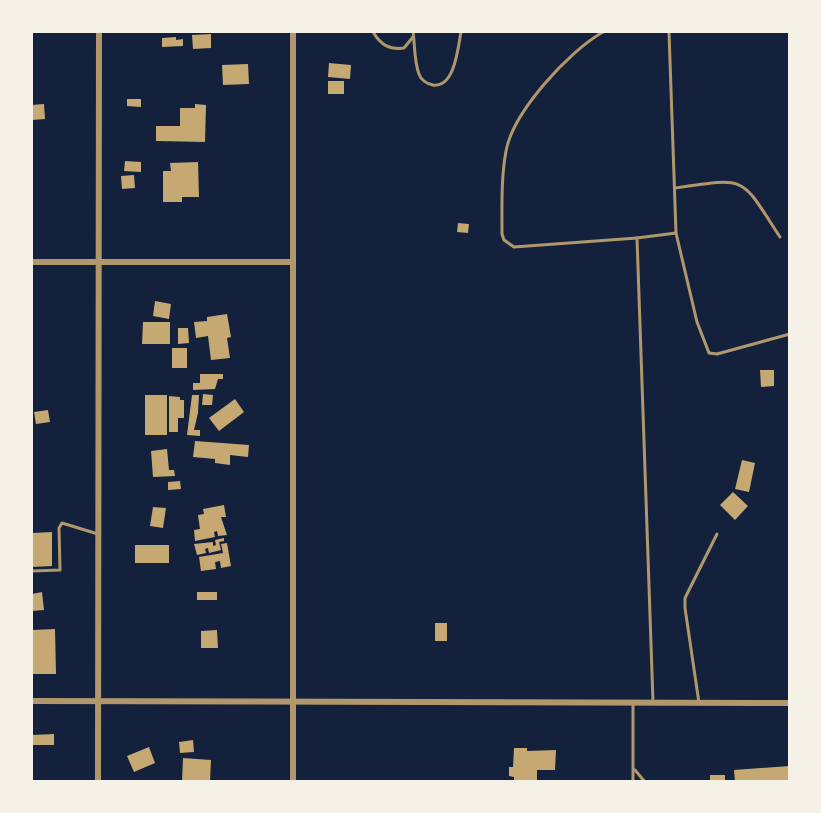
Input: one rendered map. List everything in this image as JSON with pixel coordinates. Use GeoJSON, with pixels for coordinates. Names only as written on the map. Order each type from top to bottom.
{"type":"FeatureCollection","features":[{"type":"Feature","properties":{"kind":"street"},"geometry":{"type":"LineString","coordinates":[[98,782],[99,32]]}},
{"type":"Feature","properties":{"kind":"street"},"geometry":{"type":"LineString","coordinates":[[293,32],[291,262],[293,782]]}},
{"type":"Feature","properties":{"kind":"street"},"geometry":{"type":"LineString","coordinates":[[32,262],[291,262]]}},
{"type":"Feature","properties":{"kind":"street"},"geometry":{"type":"LineString","coordinates":[[32,701],[789,703]]}},
{"type":"Feature","properties":{"kind":"lane"},"geometry":{"type":"LineString","coordinates":[[373,32],[384,46],[392,50],[404,48],[413,33]]}},
{"type":"Feature","properties":{"kind":"lane"},"geometry":{"type":"LineString","coordinates":[[413,33],[419,75],[424,82],[434,85],[443,83],[448,78],[457,57],[460,32]]}},
{"type":"Feature","properties":{"kind":"lane"},"geometry":{"type":"LineString","coordinates":[[603,32],[558,70],[524,111],[514,128],[506,150],[502,234],[504,240],[514,247],[676,233]]}},
{"type":"Feature","properties":{"kind":"lane"},"geometry":{"type":"LineString","coordinates":[[669,32],[676,233],[697,322],[709,353],[717,354],[789,334]]}},
{"type":"Feature","properties":{"kind":"lane"},"geometry":{"type":"LineString","coordinates":[[675,188],[724,180],[748,188],[780,237]]}},
{"type":"Feature","properties":{"kind":"lane"},"geometry":{"type":"LineString","coordinates":[[637,238],[653,702]]}},
{"type":"Feature","properties":{"kind":"lane"},"geometry":{"type":"LineString","coordinates":[[32,571],[60,570],[59,528],[62,523],[98,534]]}},
{"type":"Feature","properties":{"kind":"lane"},"geometry":{"type":"LineString","coordinates":[[699,703],[685,608],[686,598],[717,534]]}},
{"type":"Feature","properties":{"kind":"lane"},"geometry":{"type":"LineString","coordinates":[[633,702],[633,782]]}},
{"type":"Feature","properties":{"kind":"lane"},"geometry":{"type":"LineString","coordinates":[[633,768],[645,782]]}},
{"type":"Feature","properties":{"kind":"building"},"geometry":{"type":"Polygon","coordinates":[[[211,34],[211,48],[193,49],[192,35],[211,34]]]}},
{"type":"Feature","properties":{"kind":"building"},"geometry":{"type":"Polygon","coordinates":[[[176,37],[176,40],[183,39],[183,46],[162,47],[162,38],[176,37]]]}},
{"type":"Feature","properties":{"kind":"building"},"geometry":{"type":"Polygon","coordinates":[[[329,63],[351,65],[350,79],[328,77],[329,63]]]}},
{"type":"Feature","properties":{"kind":"building"},"geometry":{"type":"Polygon","coordinates":[[[248,64],[249,84],[223,85],[222,65],[248,64]]]}},
{"type":"Feature","properties":{"kind":"building"},"geometry":{"type":"Polygon","coordinates":[[[328,81],[344,81],[344,94],[328,94],[328,81]]]}},
{"type":"Feature","properties":{"kind":"building"},"geometry":{"type":"Polygon","coordinates":[[[127,99],[141,99],[141,107],[127,106],[127,99]]]}},
{"type":"Feature","properties":{"kind":"building"},"geometry":{"type":"Polygon","coordinates":[[[44,104],[45,119],[32,120],[32,105],[44,104]]]}},
{"type":"Feature","properties":{"kind":"building"},"geometry":{"type":"Polygon","coordinates":[[[195,104],[206,105],[205,142],[156,141],[156,126],[180,126],[180,108],[195,108],[195,104]]]}},
{"type":"Feature","properties":{"kind":"building"},"geometry":{"type":"Polygon","coordinates":[[[125,161],[141,162],[141,172],[124,171],[125,161]]]}},
{"type":"Feature","properties":{"kind":"building"},"geometry":{"type":"Polygon","coordinates":[[[198,162],[199,197],[182,197],[182,202],[163,202],[163,171],[171,171],[170,163],[198,162]]]}},
{"type":"Feature","properties":{"kind":"building"},"geometry":{"type":"Polygon","coordinates":[[[134,175],[135,188],[122,189],[121,176],[134,175]]]}},
{"type":"Feature","properties":{"kind":"building"},"geometry":{"type":"Polygon","coordinates":[[[458,223],[469,224],[468,233],[457,232],[458,223]]]}},
{"type":"Feature","properties":{"kind":"building"},"geometry":{"type":"Polygon","coordinates":[[[155,301],[171,304],[169,319],[153,316],[155,301]]]}},
{"type":"Feature","properties":{"kind":"building"},"geometry":{"type":"Polygon","coordinates":[[[227,314],[231,337],[227,338],[230,358],[211,360],[208,336],[196,338],[194,322],[207,321],[207,317],[227,314]]]}},
{"type":"Feature","properties":{"kind":"building"},"geometry":{"type":"Polygon","coordinates":[[[143,322],[170,322],[170,344],[142,344],[143,322]]]}},
{"type":"Feature","properties":{"kind":"building"},"geometry":{"type":"Polygon","coordinates":[[[178,328],[188,328],[189,343],[178,344],[178,328]]]}},
{"type":"Feature","properties":{"kind":"building"},"geometry":{"type":"Polygon","coordinates":[[[172,348],[187,348],[187,368],[172,368],[172,348]]]}},
{"type":"Feature","properties":{"kind":"building"},"geometry":{"type":"Polygon","coordinates":[[[760,370],[774,370],[774,386],[761,387],[760,370]]]}},
{"type":"Feature","properties":{"kind":"building"},"geometry":{"type":"Polygon","coordinates":[[[200,374],[223,374],[223,379],[218,379],[215,389],[193,390],[193,383],[200,383],[200,374]]]}},
{"type":"Feature","properties":{"kind":"building"},"geometry":{"type":"Polygon","coordinates":[[[203,394],[213,395],[212,405],[202,405],[203,394]]]}},
{"type":"Feature","properties":{"kind":"building"},"geometry":{"type":"Polygon","coordinates":[[[145,395],[167,395],[167,435],[145,435],[145,395]]]}},
{"type":"Feature","properties":{"kind":"building"},"geometry":{"type":"Polygon","coordinates":[[[192,395],[199,395],[194,430],[200,430],[200,436],[187,435],[192,395]]]}},
{"type":"Feature","properties":{"kind":"building"},"geometry":{"type":"Polygon","coordinates":[[[169,396],[180,397],[180,400],[184,400],[184,418],[178,418],[178,432],[169,432],[169,396]]]}},
{"type":"Feature","properties":{"kind":"building"},"geometry":{"type":"Polygon","coordinates":[[[235,399],[244,412],[219,431],[209,418],[235,399]]]}},
{"type":"Feature","properties":{"kind":"building"},"geometry":{"type":"Polygon","coordinates":[[[48,410],[50,422],[36,424],[34,412],[48,410]]]}},
{"type":"Feature","properties":{"kind":"building"},"geometry":{"type":"Polygon","coordinates":[[[195,441],[249,445],[248,457],[230,455],[230,465],[215,463],[215,459],[193,457],[195,441]]]}},
{"type":"Feature","properties":{"kind":"building"},"geometry":{"type":"Polygon","coordinates":[[[167,449],[169,470],[174,470],[175,476],[153,477],[151,451],[167,449]]]}},
{"type":"Feature","properties":{"kind":"building"},"geometry":{"type":"Polygon","coordinates":[[[742,460],[755,463],[749,492],[735,489],[742,460]]]}},
{"type":"Feature","properties":{"kind":"building"},"geometry":{"type":"Polygon","coordinates":[[[180,481],[181,489],[168,490],[168,482],[180,481]]]}},
{"type":"Feature","properties":{"kind":"building"},"geometry":{"type":"Polygon","coordinates":[[[733,492],[748,506],[735,520],[720,505],[733,492]]]}},
{"type":"Feature","properties":{"kind":"building"},"geometry":{"type":"Polygon","coordinates":[[[224,505],[226,517],[221,517],[227,535],[218,536],[217,531],[214,532],[215,537],[195,541],[194,530],[200,529],[198,515],[204,514],[203,509],[224,505]]]}},
{"type":"Feature","properties":{"kind":"building"},"geometry":{"type":"Polygon","coordinates":[[[153,507],[166,508],[163,528],[150,526],[153,507]]]}},
{"type":"Feature","properties":{"kind":"building"},"geometry":{"type":"Polygon","coordinates":[[[52,532],[52,566],[32,567],[32,533],[52,532]]]}},
{"type":"Feature","properties":{"kind":"building"},"geometry":{"type":"Polygon","coordinates":[[[224,538],[224,541],[219,542],[221,550],[209,553],[208,548],[205,549],[206,553],[197,555],[194,544],[213,542],[213,546],[216,545],[215,540],[224,538]]]}},
{"type":"Feature","properties":{"kind":"building"},"geometry":{"type":"Polygon","coordinates":[[[227,543],[231,566],[221,568],[220,561],[215,562],[216,569],[201,571],[199,557],[223,553],[221,544],[227,543]]]}},
{"type":"Feature","properties":{"kind":"building"},"geometry":{"type":"Polygon","coordinates":[[[135,545],[169,545],[169,563],[135,563],[135,545]]]}},
{"type":"Feature","properties":{"kind":"building"},"geometry":{"type":"Polygon","coordinates":[[[42,592],[44,610],[32,611],[32,594],[42,592]]]}},
{"type":"Feature","properties":{"kind":"building"},"geometry":{"type":"Polygon","coordinates":[[[197,592],[217,592],[217,600],[197,600],[197,592]]]}},
{"type":"Feature","properties":{"kind":"building"},"geometry":{"type":"Polygon","coordinates":[[[435,623],[447,623],[447,641],[435,641],[435,623]]]}},
{"type":"Feature","properties":{"kind":"building"},"geometry":{"type":"Polygon","coordinates":[[[55,629],[56,674],[32,674],[32,630],[55,629]]]}},
{"type":"Feature","properties":{"kind":"building"},"geometry":{"type":"Polygon","coordinates":[[[217,630],[218,648],[201,648],[201,631],[217,630]]]}},
{"type":"Feature","properties":{"kind":"building"},"geometry":{"type":"Polygon","coordinates":[[[54,734],[54,745],[32,745],[32,735],[54,734]]]}},
{"type":"Feature","properties":{"kind":"building"},"geometry":{"type":"Polygon","coordinates":[[[193,740],[194,752],[180,753],[179,742],[193,740]]]}},
{"type":"Feature","properties":{"kind":"building"},"geometry":{"type":"Polygon","coordinates":[[[149,747],[155,763],[134,772],[127,756],[149,747]]]}},
{"type":"Feature","properties":{"kind":"building"},"geometry":{"type":"Polygon","coordinates":[[[514,748],[527,748],[527,751],[556,750],[555,770],[537,770],[537,782],[514,782],[514,777],[509,776],[509,767],[513,767],[514,748]]]}},
{"type":"Feature","properties":{"kind":"building"},"geometry":{"type":"Polygon","coordinates":[[[183,758],[211,760],[210,782],[182,782],[183,758]]]}},
{"type":"Feature","properties":{"kind":"building"},"geometry":{"type":"Polygon","coordinates":[[[790,766],[790,782],[735,782],[734,770],[790,766]]]}},
{"type":"Feature","properties":{"kind":"building"},"geometry":{"type":"Polygon","coordinates":[[[710,775],[725,775],[725,782],[710,782],[710,775]]]}}]}
